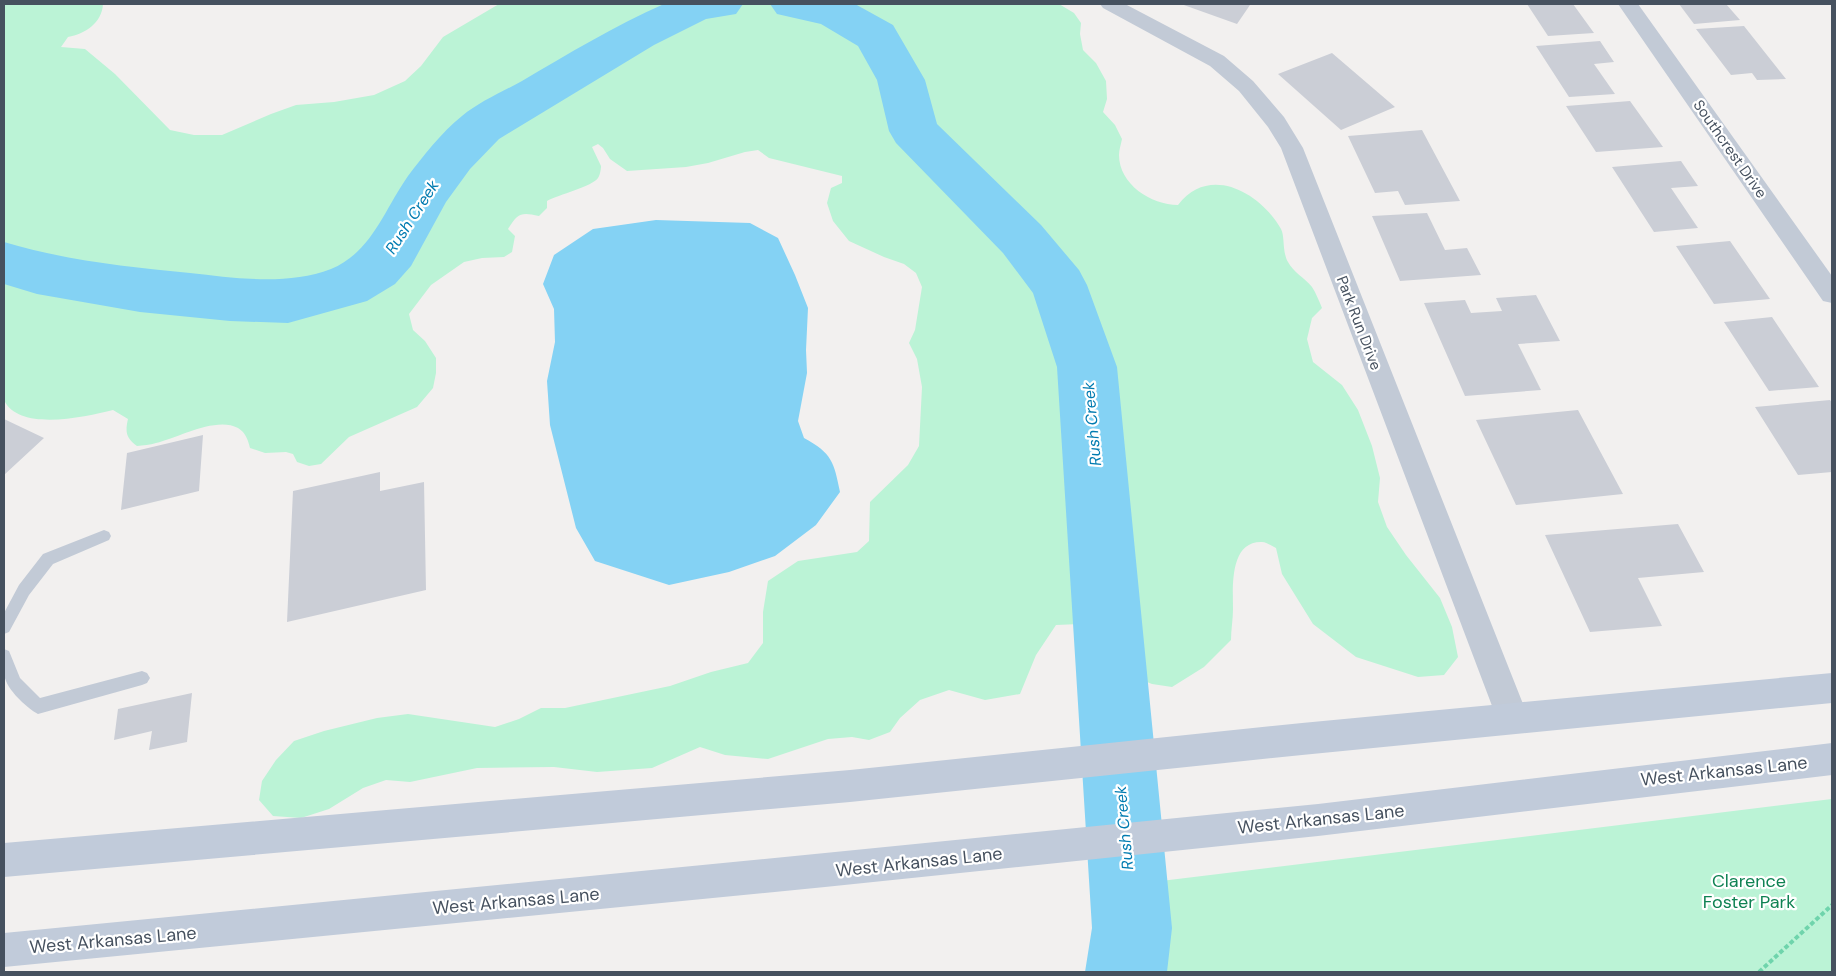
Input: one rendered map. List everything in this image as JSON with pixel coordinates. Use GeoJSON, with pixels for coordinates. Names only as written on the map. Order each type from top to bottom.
{"type":"FeatureCollection","features":[{"type":"Feature","properties":{"kind":"main road"},"geometry":{"type":"LineString","coordinates":[[4,860],[850,786],[1302,739],[1832,688]]}},
{"type":"Feature","properties":{"kind":"main road","name":"West Arkansas Lane"},"geometry":{"type":"LineString","coordinates":[[4,950],[853,869],[1327,819],[1750,767],[1832,759]]}},
{"type":"Feature","properties":{"kind":"street","name":"Park Run Drive"},"geometry":{"type":"LineString","coordinates":[[1110,4],[1217,61],[1246,86],[1276,122],[1292,148],[1513,719]]}},
{"type":"Feature","properties":{"kind":"street","name":"Southcrest Drive"},"geometry":{"type":"LineString","coordinates":[[1628,4],[1832,294]]}},
{"type":"Feature","properties":{"kind":"lane"},"geometry":{"type":"LineString","coordinates":[[4,627],[24,590],[48,559],[104,536]]}},
{"type":"Feature","properties":{"kind":"lane"},"geometry":{"type":"LineString","coordinates":[[4,656],[14,683],[38,706],[142,678]]}},
{"type":"Feature","properties":{"kind":"path"},"geometry":{"type":"LineString","coordinates":[[1759,972],[1832,905]]}},
{"type":"Feature","properties":{"kind":"green space"},"geometry":{"type":"Polygon","coordinates":[[[4,4],[103,4],[100,17],[96,22],[86,30],[68,37],[61,47],[85,49],[115,74],[170,130],[194,135],[222,135],[296,105],[334,102],[374,95],[405,81],[421,66],[443,37],[499,4],[1059,4],[1074,13],[1081,23],[1080,34],[1083,50],[1096,63],[1106,81],[1107,99],[1103,112],[1115,125],[1122,139],[1119,153],[1120,165],[1124,175],[1131,184],[1147,197],[1168,204],[1178,205],[1190,193],[1204,186],[1219,185],[1233,188],[1247,194],[1260,204],[1281,229],[1288,262],[1312,287],[1322,308],[1312,318],[1307,339],[1313,362],[1342,385],[1358,410],[1372,446],[1380,478],[1378,502],[1387,527],[1406,555],[1440,598],[1452,627],[1458,657],[1444,675],[1418,677],[1356,657],[1313,624],[1282,574],[1276,548],[1262,542],[1251,544],[1238,557],[1233,578],[1231,640],[1204,667],[1172,687],[1152,684],[1132,676],[1080,624],[1056,625],[1036,655],[1020,694],[985,700],[949,690],[920,700],[900,718],[890,732],[869,740],[852,737],[828,739],[768,759],[725,755],[700,747],[652,768],[597,772],[554,767],[477,768],[410,782],[386,780],[363,788],[329,809],[301,818],[273,816],[259,800],[262,781],[276,760],[294,741],[324,731],[377,718],[408,714],[495,727],[519,719],[541,708],[565,708],[670,686],[711,672],[748,663],[763,643],[763,612],[768,581],[798,561],[857,552],[869,541],[870,502],[908,465],[919,446],[922,387],[917,359],[909,343],[915,330],[922,287],[916,273],[904,264],[849,241],[833,221],[827,203],[831,188],[842,183],[842,176],[769,158],[758,150],[686,167],[627,171],[610,159],[598,144],[592,147],[601,166],[598,178],[595,181],[547,201],[547,208],[539,216],[524,214],[517,217],[508,229],[515,236],[512,252],[504,257],[482,258],[464,262],[431,285],[409,314],[413,330],[425,341],[436,358],[433,388],[417,407],[349,437],[321,464],[309,466],[297,462],[293,454],[286,452],[265,453],[250,448],[243,432],[229,425],[208,426],[154,444],[137,446],[127,434],[128,419],[113,410],[54,420],[23,416],[12,410],[4,400],[4,4]]]}},
{"type":"Feature","properties":{"kind":"green space","name":"Clarence Foster Park"},"geometry":{"type":"Polygon","coordinates":[[[1832,799],[1832,972],[1126,972],[1132,928],[1128,885],[1832,799]]]}},
{"type":"Feature","properties":{"kind":"water"},"geometry":{"type":"Polygon","coordinates":[[[656,220],[750,223],[778,238],[808,308],[807,373],[798,421],[804,438],[821,449],[830,459],[836,473],[840,492],[816,525],[775,556],[729,572],[669,585],[595,561],[576,528],[550,425],[547,381],[555,342],[554,309],[543,284],[554,255],[593,229],[656,220]]]}},
{"type":"Feature","properties":{"kind":"building"},"geometry":{"type":"Polygon","coordinates":[[[1181,4],[1246,4],[1250,5],[1237,24],[1181,4]]]}},
{"type":"Feature","properties":{"kind":"building"},"geometry":{"type":"Polygon","coordinates":[[[1527,4],[1573,4],[1594,33],[1548,36],[1527,4]]]}},
{"type":"Feature","properties":{"kind":"building"},"geometry":{"type":"Polygon","coordinates":[[[1679,4],[1726,4],[1740,20],[1694,24],[1679,4]]]}},
{"type":"Feature","properties":{"kind":"building"},"geometry":{"type":"Polygon","coordinates":[[[1744,26],[1786,79],[1757,80],[1752,73],[1731,75],[1696,29],[1744,26]]]}},
{"type":"Feature","properties":{"kind":"building"},"geometry":{"type":"Polygon","coordinates":[[[1600,41],[1614,62],[1594,64],[1615,94],[1569,97],[1536,46],[1600,41]]]}},
{"type":"Feature","properties":{"kind":"building"},"geometry":{"type":"Polygon","coordinates":[[[1332,53],[1395,107],[1341,130],[1278,74],[1332,53]]]}},
{"type":"Feature","properties":{"kind":"building"},"geometry":{"type":"Polygon","coordinates":[[[1630,101],[1663,147],[1596,152],[1566,106],[1630,101]]]}},
{"type":"Feature","properties":{"kind":"building"},"geometry":{"type":"Polygon","coordinates":[[[1422,130],[1460,201],[1405,205],[1398,191],[1375,193],[1348,136],[1422,130]]]}},
{"type":"Feature","properties":{"kind":"building"},"geometry":{"type":"Polygon","coordinates":[[[1681,161],[1698,186],[1671,188],[1698,228],[1654,232],[1612,167],[1681,161]]]}},
{"type":"Feature","properties":{"kind":"building"},"geometry":{"type":"Polygon","coordinates":[[[1427,213],[1445,250],[1467,248],[1481,275],[1400,281],[1372,216],[1427,213]]]}},
{"type":"Feature","properties":{"kind":"building"},"geometry":{"type":"Polygon","coordinates":[[[1730,241],[1770,299],[1714,304],[1676,246],[1730,241]]]}},
{"type":"Feature","properties":{"kind":"building"},"geometry":{"type":"Polygon","coordinates":[[[1536,295],[1560,341],[1518,344],[1541,390],[1465,396],[1424,303],[1465,300],[1471,313],[1502,311],[1496,298],[1536,295]]]}},
{"type":"Feature","properties":{"kind":"building"},"geometry":{"type":"Polygon","coordinates":[[[1772,317],[1819,387],[1769,391],[1724,322],[1772,317]]]}},
{"type":"Feature","properties":{"kind":"building"},"geometry":{"type":"Polygon","coordinates":[[[1830,400],[1832,403],[1832,472],[1798,475],[1755,407],[1830,400]]]}},
{"type":"Feature","properties":{"kind":"building"},"geometry":{"type":"Polygon","coordinates":[[[1578,410],[1623,494],[1516,505],[1476,420],[1578,410]]]}},
{"type":"Feature","properties":{"kind":"building"},"geometry":{"type":"Polygon","coordinates":[[[4,419],[44,438],[4,475],[4,419]]]}},
{"type":"Feature","properties":{"kind":"building"},"geometry":{"type":"Polygon","coordinates":[[[203,435],[199,491],[121,510],[127,453],[203,435]]]}},
{"type":"Feature","properties":{"kind":"building"},"geometry":{"type":"Polygon","coordinates":[[[380,472],[380,491],[424,482],[426,590],[287,622],[293,491],[380,472]]]}},
{"type":"Feature","properties":{"kind":"building"},"geometry":{"type":"Polygon","coordinates":[[[1678,524],[1704,572],[1638,578],[1662,626],[1590,632],[1545,535],[1678,524]]]}},
{"type":"Feature","properties":{"kind":"building"},"geometry":{"type":"Polygon","coordinates":[[[192,693],[187,742],[149,750],[152,731],[114,740],[118,709],[192,693]]]}},
{"type":"Feature","properties":{"kind":"waterway","name":"Rush Creek"},"geometry":{"type":"LineString","coordinates":[[4,263],[37,273],[140,290],[230,299],[288,301],[347,286],[375,269],[392,251],[426,191],[452,156],[481,127],[637,34],[697,6],[720,4]]}},
{"type":"Feature","properties":{"kind":"waterway","name":"Rush Creek"},"geometry":{"type":"LineString","coordinates":[[793,4],[835,12],[876,36],[901,80],[914,131],[1022,239],[1059,285],[1087,367],[1132,928],[1126,972]]}}]}
